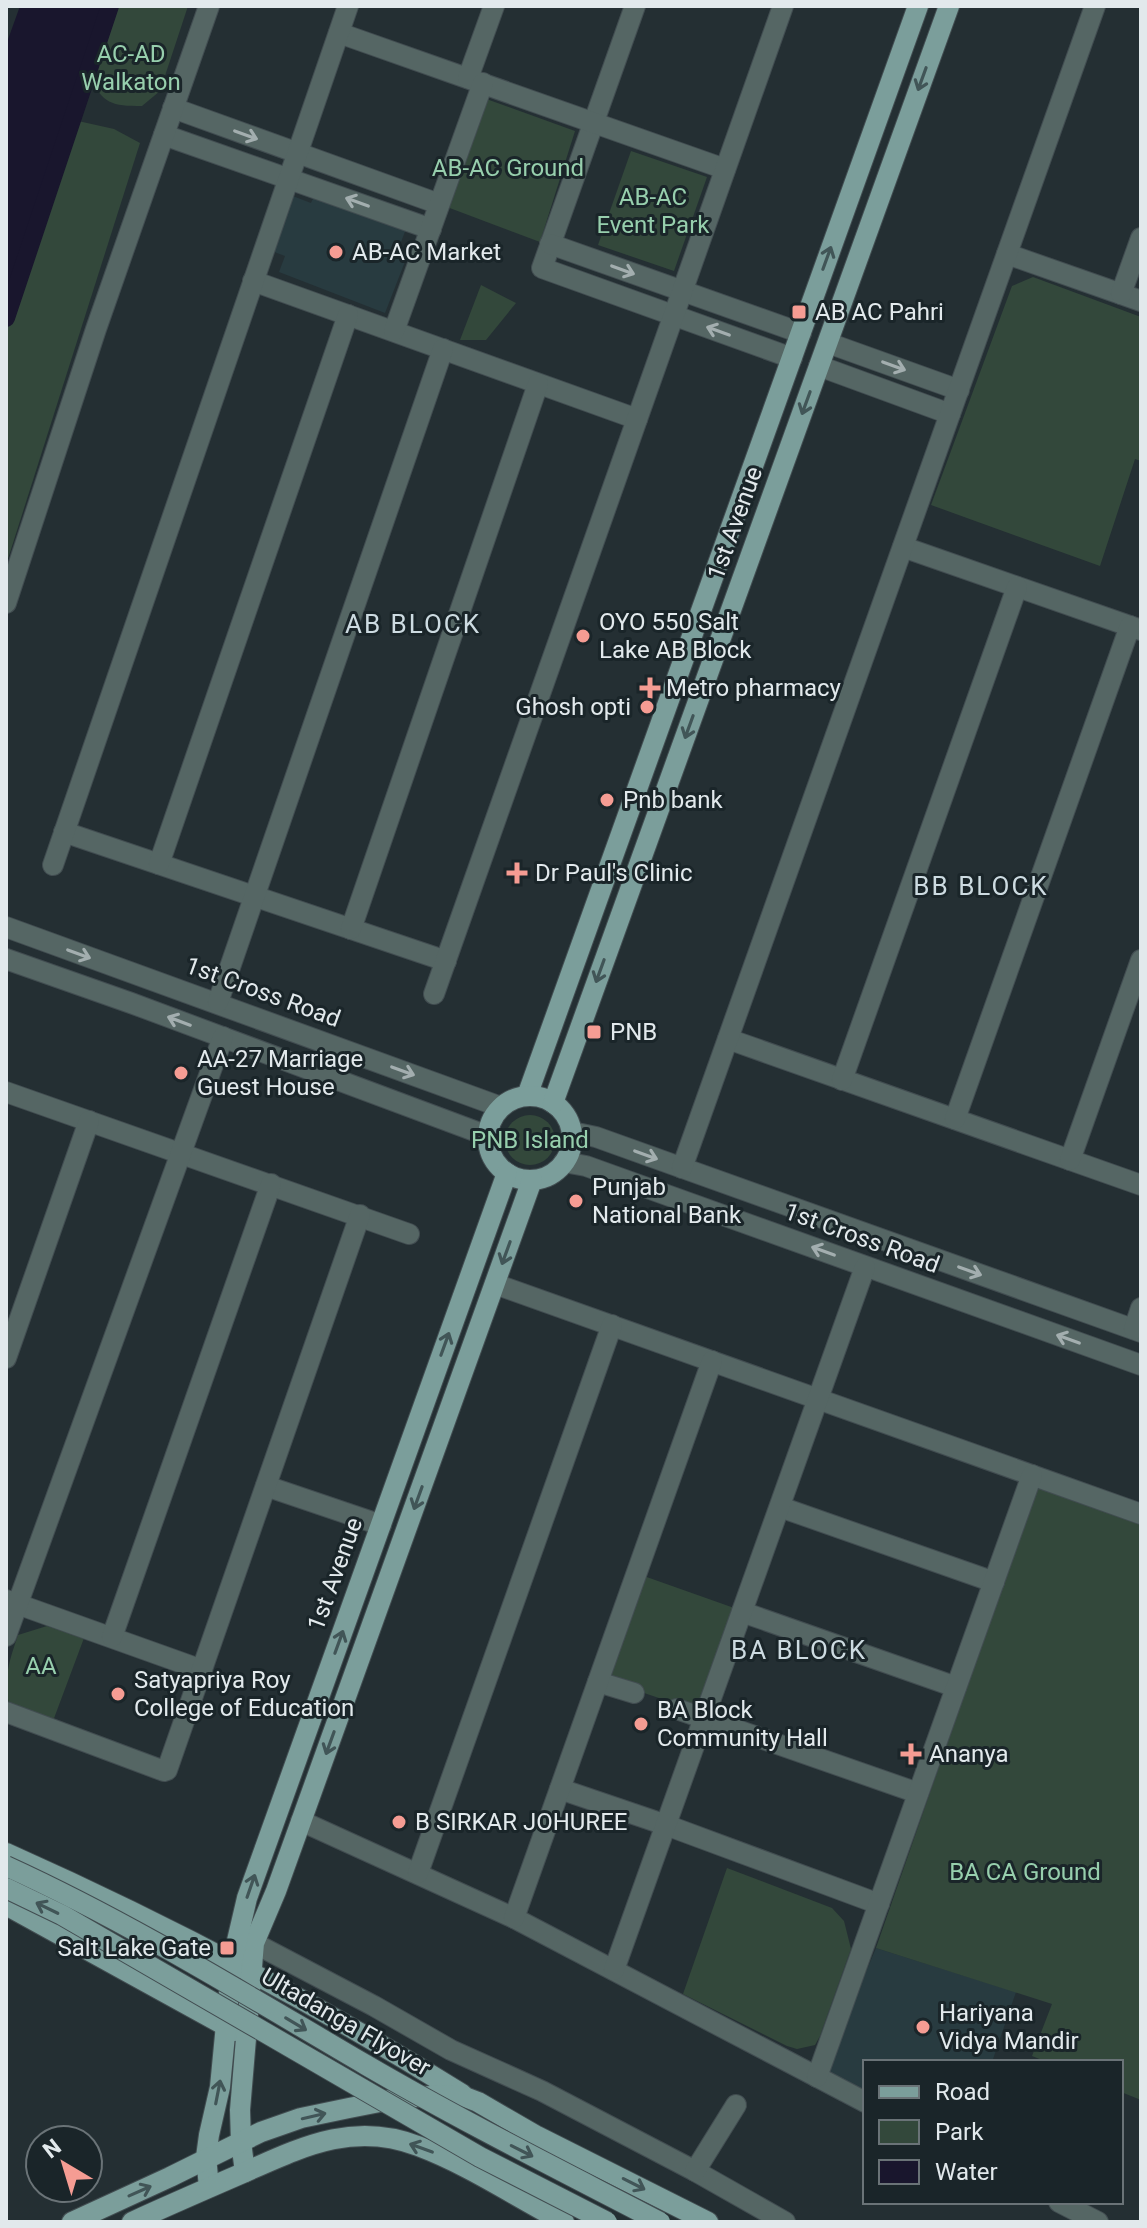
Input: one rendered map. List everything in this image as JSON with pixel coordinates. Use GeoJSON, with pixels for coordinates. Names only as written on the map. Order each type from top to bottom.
{"type":"FeatureCollection","features":[{"type":"Feature","properties":{"kind":"main road","name":"1st Avenue"},"geometry":{"type":"LineString","coordinates":[[527,1096],[918,6]]}},
{"type":"Feature","properties":{"kind":"main road","name":"1st Avenue"},"geometry":{"type":"LineString","coordinates":[[553,1103],[949,6]]}},
{"type":"Feature","properties":{"kind":"main road"},"geometry":{"type":"LineString","coordinates":[[754,462],[781,473]]}},
{"type":"Feature","properties":{"kind":"main road"},"geometry":{"type":"LineString","coordinates":[[622,829],[649,837]]}},
{"type":"Feature","properties":{"kind":"main road"},"geometry":{"type":"LineString","coordinates":[[527,1096],[536,1096],[562,1110],[572,1132],[569,1153],[564,1162],[550,1175],[532,1180],[519,1179],[507,1173],[492,1157],[488,1136],[490,1125],[501,1107],[527,1096]]}},
{"type":"Feature","properties":{"kind":"main road","name":"1st Avenue"},"geometry":{"type":"LineString","coordinates":[[209,2187],[206,2157],[220,2087],[232,1962],[247,1898],[507,1173]]}},
{"type":"Feature","properties":{"kind":"main road"},"geometry":{"type":"LineString","coordinates":[[245,2172],[240,2110],[254,1943],[532,1180]]}},
{"type":"Feature","properties":{"kind":"main road"},"geometry":{"type":"LineString","coordinates":[[431,1384],[455,1393]]}},
{"type":"Feature","properties":{"kind":"main road"},"geometry":{"type":"LineString","coordinates":[[6,1853],[78,1885],[252,1972],[394,2052],[465,2097],[708,2222]]}},
{"type":"Feature","properties":{"kind":"main road","name":"Ultadanga Flyover"},"geometry":{"type":"LineString","coordinates":[[6,1866],[103,1914],[369,2067],[660,2222]]}},
{"type":"Feature","properties":{"kind":"main road","name":"Ultadanga Flyover"},"geometry":{"type":"LineString","coordinates":[[6,1888],[62,1915],[480,2157],[607,2222]]}},
{"type":"Feature","properties":{"kind":"main road"},"geometry":{"type":"LineString","coordinates":[[6,1905],[245,2037]]}},
{"type":"Feature","properties":{"kind":"main road"},"geometry":{"type":"LineString","coordinates":[[72,2222],[261,2132],[301,2118],[400,2098],[465,2097]]}},
{"type":"Feature","properties":{"kind":"main road"},"geometry":{"type":"LineString","coordinates":[[144,2219],[273,2158],[316,2142],[347,2136],[371,2136],[416,2145],[441,2156],[564,2222]]}},
{"type":"Feature","properties":{"kind":"street"},"geometry":{"type":"LineString","coordinates":[[6,603],[96,329],[209,6]]}},
{"type":"Feature","properties":{"kind":"street"},"geometry":{"type":"LineString","coordinates":[[53,865],[348,6]]}},
{"type":"Feature","properties":{"kind":"street"},"geometry":{"type":"LineString","coordinates":[[394,331],[439,204],[494,6]]}},
{"type":"Feature","properties":{"kind":"street"},"geometry":{"type":"LineString","coordinates":[[635,6],[542,268],[792,358]]}},
{"type":"Feature","properties":{"kind":"street"},"geometry":{"type":"LineString","coordinates":[[434,994],[783,6]]}},
{"type":"Feature","properties":{"kind":"street"},"geometry":{"type":"LineString","coordinates":[[682,1168],[1095,6]]}},
{"type":"Feature","properties":{"kind":"street"},"geometry":{"type":"LineString","coordinates":[[339,33],[725,169]]}},
{"type":"Feature","properties":{"kind":"street"},"geometry":{"type":"LineString","coordinates":[[173,108],[439,204]]}},
{"type":"Feature","properties":{"kind":"street"},"geometry":{"type":"LineString","coordinates":[[164,135],[431,229]]}},
{"type":"Feature","properties":{"kind":"street"},"geometry":{"type":"LineString","coordinates":[[1121,294],[1141,238]]}},
{"type":"Feature","properties":{"kind":"street"},"geometry":{"type":"LineString","coordinates":[[550,244],[801,333]]}},
{"type":"Feature","properties":{"kind":"street"},"geometry":{"type":"LineString","coordinates":[[1007,254],[1141,301]]}},
{"type":"Feature","properties":{"kind":"street"},"geometry":{"type":"LineString","coordinates":[[253,281],[637,419]]}},
{"type":"Feature","properties":{"kind":"street"},"geometry":{"type":"LineString","coordinates":[[159,864],[348,315]]}},
{"type":"Feature","properties":{"kind":"street"},"geometry":{"type":"LineString","coordinates":[[828,343],[959,390]]}},
{"type":"Feature","properties":{"kind":"street"},"geometry":{"type":"LineString","coordinates":[[218,1002],[443,349]]}},
{"type":"Feature","properties":{"kind":"street"},"geometry":{"type":"LineString","coordinates":[[819,366],[950,414]]}},
{"type":"Feature","properties":{"kind":"street"},"geometry":{"type":"LineString","coordinates":[[351,929],[538,384]]}},
{"type":"Feature","properties":{"kind":"street"},"geometry":{"type":"LineString","coordinates":[[903,547],[1136,628],[955,1119]]}},
{"type":"Feature","properties":{"kind":"street"},"geometry":{"type":"LineString","coordinates":[[842,1080],[1017,587]]}},
{"type":"Feature","properties":{"kind":"street"},"geometry":{"type":"LineString","coordinates":[[64,832],[446,961]]}},
{"type":"Feature","properties":{"kind":"street","name":"1st Cross Road"},"geometry":{"type":"LineString","coordinates":[[6,927],[501,1107]]}},
{"type":"Feature","properties":{"kind":"street"},"geometry":{"type":"LineString","coordinates":[[6,959],[488,1136]]}},
{"type":"Feature","properties":{"kind":"street"},"geometry":{"type":"LineString","coordinates":[[1070,1160],[1141,960]]}},
{"type":"Feature","properties":{"kind":"street"},"geometry":{"type":"LineString","coordinates":[[131,1003],[141,976]]}},
{"type":"Feature","properties":{"kind":"street"},"geometry":{"type":"LineString","coordinates":[[6,1636],[12,1602],[223,1037]]}},
{"type":"Feature","properties":{"kind":"street"},"geometry":{"type":"LineString","coordinates":[[728,1039],[1141,1185]]}},
{"type":"Feature","properties":{"kind":"street"},"geometry":{"type":"LineString","coordinates":[[6,1092],[409,1234]]}},
{"type":"Feature","properties":{"kind":"street"},"geometry":{"type":"LineString","coordinates":[[6,1358],[89,1121]]}},
{"type":"Feature","properties":{"kind":"street","name":"1st Cross Road"},"geometry":{"type":"LineString","coordinates":[[572,1132],[596,1137],[1137,1331]]}},
{"type":"Feature","properties":{"kind":"street","name":"1st Cross Road"},"geometry":{"type":"LineString","coordinates":[[564,1162],[586,1166],[1141,1365]]}},
{"type":"Feature","properties":{"kind":"street"},"geometry":{"type":"LineString","coordinates":[[112,1637],[271,1184]]}},
{"type":"Feature","properties":{"kind":"street"},"geometry":{"type":"LineString","coordinates":[[6,1712],[166,1771],[360,1215]]}},
{"type":"Feature","properties":{"kind":"street"},"geometry":{"type":"LineString","coordinates":[[614,1970],[865,1267]]}},
{"type":"Feature","properties":{"kind":"street"},"geometry":{"type":"LineString","coordinates":[[495,1284],[1141,1514]]}},
{"type":"Feature","properties":{"kind":"street"},"geometry":{"type":"LineString","coordinates":[[1026,1324],[1035,1294]]}},
{"type":"Feature","properties":{"kind":"street"},"geometry":{"type":"LineString","coordinates":[[1137,1331],[1141,1308]]}},
{"type":"Feature","properties":{"kind":"street"},"geometry":{"type":"LineString","coordinates":[[418,1873],[612,1325]]}},
{"type":"Feature","properties":{"kind":"street"},"geometry":{"type":"LineString","coordinates":[[514,1918],[712,1361]]}},
{"type":"Feature","properties":{"kind":"street"},"geometry":{"type":"LineString","coordinates":[[817,2077],[1032,1475]]}},
{"type":"Feature","properties":{"kind":"street"},"geometry":{"type":"LineString","coordinates":[[266,1486],[381,1525]]}},
{"type":"Feature","properties":{"kind":"street"},"geometry":{"type":"LineString","coordinates":[[780,1507],[994,1582]]}},
{"type":"Feature","properties":{"kind":"street"},"geometry":{"type":"LineString","coordinates":[[12,1602],[202,1670]]}},
{"type":"Feature","properties":{"kind":"street"},"geometry":{"type":"LineString","coordinates":[[742,1612],[956,1687]]}},
{"type":"Feature","properties":{"kind":"street"},"geometry":{"type":"LineString","coordinates":[[598,1682],[634,1693]]}},
{"type":"Feature","properties":{"kind":"street"},"geometry":{"type":"LineString","coordinates":[[677,1709],[918,1793]]}},
{"type":"Feature","properties":{"kind":"street"},"geometry":{"type":"LineString","coordinates":[[560,1789],[879,1904]]}},
{"type":"Feature","properties":{"kind":"street"},"geometry":{"type":"LineString","coordinates":[[301,1821],[514,1918],[863,2101]]}},
{"type":"Feature","properties":{"kind":"street"},"geometry":{"type":"LineString","coordinates":[[254,1943],[451,2050],[542,2091],[695,2171],[785,2222]]}},
{"type":"Feature","properties":{"kind":"street"},"geometry":{"type":"LineString","coordinates":[[695,2171],[736,2105]]}},
{"type":"Feature","properties":{"kind":"street"},"geometry":{"type":"LineString","coordinates":[[1063,2204],[1098,2222]]}},
{"type":"Feature","properties":{"kind":"shaded area","name":"AB-AC Market"},"geometry":{"type":"Polygon","coordinates":[[[315,194],[406,229],[396,255],[406,259],[385,313],[279,272],[285,256],[269,250],[290,195],[311,203],[315,194]]]}},
{"type":"Feature","properties":{"kind":"shaded area","name":"Hariyana Vidya Mandir"},"geometry":{"type":"Polygon","coordinates":[[[876,1948],[1016,1992],[993,2060],[863,2060],[863,2094],[823,2074],[876,1948]]]}},
{"type":"Feature","properties":{"kind":"green space","name":"AC-AD Walkaton"},"geometry":{"type":"Polygon","coordinates":[[[115,6],[188,6],[160,91],[142,106],[109,102],[90,76],[115,6]]]}},
{"type":"Feature","properties":{"kind":"green space","name":"AB-AC Ground"},"geometry":{"type":"Polygon","coordinates":[[[478,96],[575,131],[540,242],[439,204],[478,96]]]}},
{"type":"Feature","properties":{"kind":"green space"},"geometry":{"type":"Polygon","coordinates":[[[78,121],[114,129],[140,143],[6,565],[6,321],[69,127],[78,121]]]}},
{"type":"Feature","properties":{"kind":"green space","name":"AB-AC Event Park"},"geometry":{"type":"Polygon","coordinates":[[[631,151],[707,177],[674,271],[598,245],[631,151]]]}},
{"type":"Feature","properties":{"kind":"green space"},"geometry":{"type":"Polygon","coordinates":[[[1033,277],[1141,317],[1141,461],[1135,459],[1100,566],[931,505],[1012,286],[1033,277]]]}},
{"type":"Feature","properties":{"kind":"green space"},"geometry":{"type":"Polygon","coordinates":[[[481,285],[516,303],[486,340],[460,340],[481,285]]]}},
{"type":"Feature","properties":{"kind":"green space","name":"PNB Island"},"geometry":{"type":"Polygon","coordinates":[[[530,1115],[548,1122],[555,1140],[548,1158],[530,1165],[512,1158],[505,1140],[512,1122],[530,1115]]]}},
{"type":"Feature","properties":{"kind":"green space","name":"BA CA Ground"},"geometry":{"type":"Polygon","coordinates":[[[1037,1485],[1141,1523],[1141,2100],[1123,2093],[1123,2060],[1042,2060],[1032,2056],[1052,2004],[876,1948],[1037,1485]]]}},
{"type":"Feature","properties":{"kind":"green space"},"geometry":{"type":"Polygon","coordinates":[[[641,1575],[737,1609],[700,1712],[603,1679],[641,1575]]]}},
{"type":"Feature","properties":{"kind":"green space","name":"AA"},"geometry":{"type":"Polygon","coordinates":[[[47,1626],[84,1638],[53,1721],[9,1705],[7,1685],[8,1669],[18,1635],[47,1626]]]}},
{"type":"Feature","properties":{"kind":"green space"},"geometry":{"type":"Polygon","coordinates":[[[727,1868],[832,1908],[844,1921],[851,1949],[815,2045],[797,2049],[787,2046],[683,1994],[727,1868]]]}},
{"type":"Feature","properties":{"kind":"water"},"geometry":{"type":"Polygon","coordinates":[[[20,6],[102,6],[6,309],[6,45],[20,6]]]}},
{"type":"Feature","properties":{"kind":"waterway"},"geometry":{"type":"LineString","coordinates":[[6,318],[110,6]]}},
{"type":"Feature","properties":{"kind":"place","name":"AB-AC Market"},"geometry":{"type":"Point","coordinates":[336,252]}},
{"type":"Feature","properties":{"kind":"place","name":"AB AC Pahri"},"geometry":{"type":"Point","coordinates":[799,312]}},
{"type":"Feature","properties":{"kind":"place","name":"OYO 550 Salt Lake AB Block"},"geometry":{"type":"Point","coordinates":[583,636]}},
{"type":"Feature","properties":{"kind":"place","name":"Metro pharmacy"},"geometry":{"type":"Point","coordinates":[650,688]}},
{"type":"Feature","properties":{"kind":"place","name":"Ghosh opti"},"geometry":{"type":"Point","coordinates":[647,707]}},
{"type":"Feature","properties":{"kind":"place","name":"Pnb bank"},"geometry":{"type":"Point","coordinates":[607,800]}},
{"type":"Feature","properties":{"kind":"place","name":"Dr Paul's Clinic"},"geometry":{"type":"Point","coordinates":[517,873]}},
{"type":"Feature","properties":{"kind":"place","name":"PNB"},"geometry":{"type":"Point","coordinates":[594,1032]}},
{"type":"Feature","properties":{"kind":"place","name":"AA-27 Marriage Guest House"},"geometry":{"type":"Point","coordinates":[181,1073]}},
{"type":"Feature","properties":{"kind":"place","name":"Punjab National Bank"},"geometry":{"type":"Point","coordinates":[576,1201]}},
{"type":"Feature","properties":{"kind":"place","name":"Satyapriya Roy College of Education"},"geometry":{"type":"Point","coordinates":[118,1694]}},
{"type":"Feature","properties":{"kind":"place","name":"BA Block Community Hall"},"geometry":{"type":"Point","coordinates":[641,1724]}},
{"type":"Feature","properties":{"kind":"place","name":"Ananya"},"geometry":{"type":"Point","coordinates":[911,1754]}},
{"type":"Feature","properties":{"kind":"place","name":"B SIRKAR JOHUREE"},"geometry":{"type":"Point","coordinates":[399,1822]}},
{"type":"Feature","properties":{"kind":"place","name":"Salt Lake Gate"},"geometry":{"type":"Point","coordinates":[227,1948]}},
{"type":"Feature","properties":{"kind":"place","name":"Hariyana Vidya Mandir"},"geometry":{"type":"Point","coordinates":[923,2027]}},
{"type":"Feature","properties":{"kind":"district","name":"AB BLOCK"},"geometry":{"type":"Point","coordinates":[413,624]}},
{"type":"Feature","properties":{"kind":"district","name":"BB BLOCK"},"geometry":{"type":"Point","coordinates":[981,886]}},
{"type":"Feature","properties":{"kind":"district","name":"BA BLOCK"},"geometry":{"type":"Point","coordinates":[799,1650]}}]}
